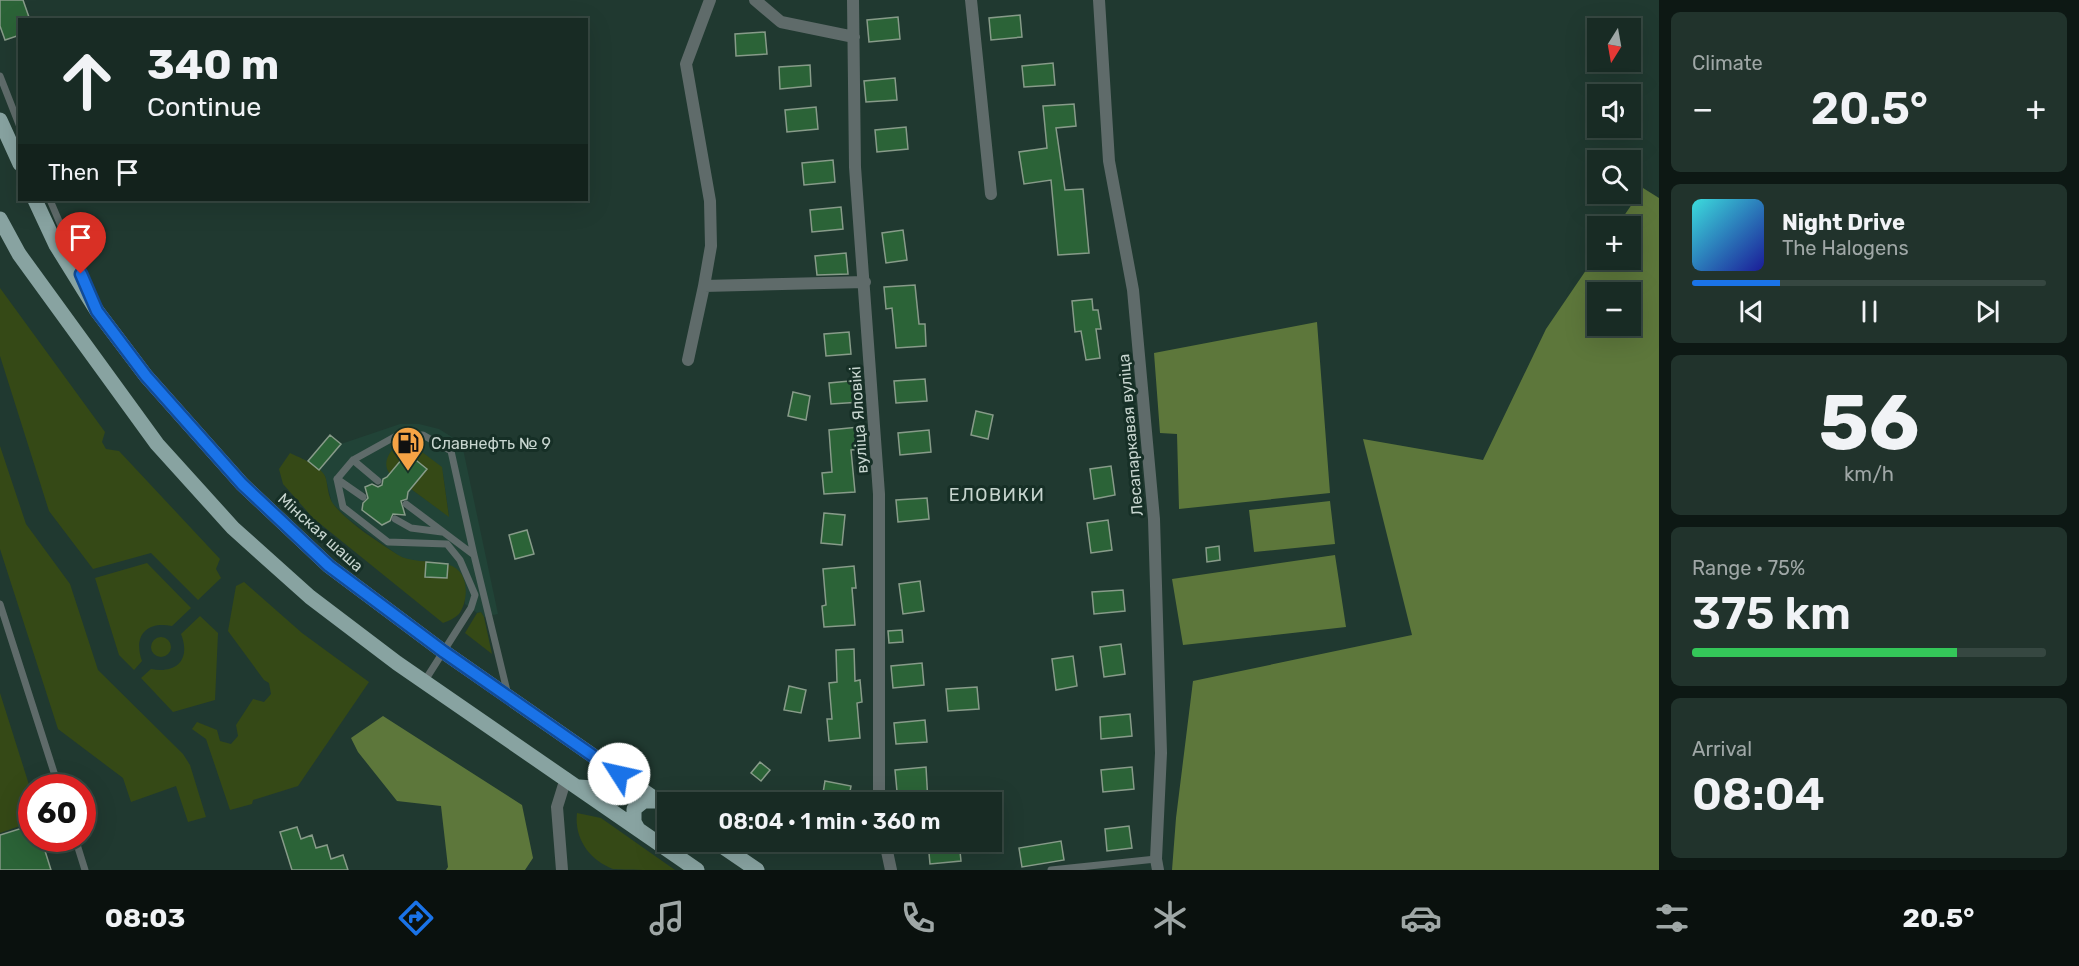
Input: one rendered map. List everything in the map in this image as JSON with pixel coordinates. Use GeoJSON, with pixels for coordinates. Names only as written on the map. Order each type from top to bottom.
{"type":"FeatureCollection","features":[{"type":"Feature","properties":{"kind":"main road"},"geometry":{"type":"LineString","coordinates":[[0,120],[18,160]]}},
{"type":"Feature","properties":{"kind":"main road","name":"Мінская шаша"},"geometry":{"type":"LineString","coordinates":[[35,201],[56,245],[97,311],[146,376],[242,484],[329,566],[444,652],[657,800]]}},
{"type":"Feature","properties":{"kind":"main road"},"geometry":{"type":"LineString","coordinates":[[0,219],[19,254],[157,444],[233,528],[310,597],[424,682],[573,782],[697,870]]}},
{"type":"Feature","properties":{"kind":"main road"},"geometry":{"type":"LineString","coordinates":[[573,782],[592,788],[602,779],[604,773],[599,760]]}},
{"type":"Feature","properties":{"kind":"main road"},"geometry":{"type":"LineString","coordinates":[[638,829],[633,816],[634,809],[644,801],[657,803]]}},
{"type":"Feature","properties":{"kind":"main road"},"geometry":{"type":"LineString","coordinates":[[731,852],[758,870]]}},
{"type":"Feature","properties":{"kind":"street"},"geometry":{"type":"LineString","coordinates":[[688,360],[711,246],[710,201],[687,64],[710,0]]}},
{"type":"Feature","properties":{"kind":"street"},"geometry":{"type":"LineString","coordinates":[[754,0],[782,22],[854,37]]}},
{"type":"Feature","properties":{"kind":"street","name":"вуліца Яловікі"},"geometry":{"type":"LineString","coordinates":[[853,0],[855,167],[879,494],[879,792]]}},
{"type":"Feature","properties":{"kind":"street"},"geometry":{"type":"LineString","coordinates":[[971,0],[992,194]]}},
{"type":"Feature","properties":{"kind":"street","name":"Лесапаркавая вуліца"},"geometry":{"type":"LineString","coordinates":[[1099,0],[1109,161],[1133,290],[1154,519],[1161,753],[1157,864]]}},
{"type":"Feature","properties":{"kind":"street"},"geometry":{"type":"LineString","coordinates":[[704,286],[865,282]]}},
{"type":"Feature","properties":{"kind":"street"},"geometry":{"type":"LineString","coordinates":[[564,868],[557,807],[573,782]]}},
{"type":"Feature","properties":{"kind":"street"},"geometry":{"type":"LineString","coordinates":[[887,852],[891,870]]}},
{"type":"Feature","properties":{"kind":"lane"},"geometry":{"type":"LineString","coordinates":[[0,75],[18,122]]}},
{"type":"Feature","properties":{"kind":"lane"},"geometry":{"type":"LineString","coordinates":[[50,201],[97,311]]}},
{"type":"Feature","properties":{"kind":"lane"},"geometry":{"type":"LineString","coordinates":[[0,237],[19,254]]}},
{"type":"Feature","properties":{"kind":"lane"},"geometry":{"type":"LineString","coordinates":[[337,479],[353,460],[398,435],[423,435],[451,450],[509,697]]}},
{"type":"Feature","properties":{"kind":"lane"},"geometry":{"type":"LineString","coordinates":[[353,460],[378,481]]}},
{"type":"Feature","properties":{"kind":"lane"},"geometry":{"type":"LineString","coordinates":[[337,479],[343,507],[388,542],[447,544],[460,560],[476,595],[471,608],[424,682]]}},
{"type":"Feature","properties":{"kind":"lane"},"geometry":{"type":"LineString","coordinates":[[337,479],[363,497]]}},
{"type":"Feature","properties":{"kind":"lane"},"geometry":{"type":"LineString","coordinates":[[406,504],[474,555]]}},
{"type":"Feature","properties":{"kind":"lane"},"geometry":{"type":"LineString","coordinates":[[395,519],[411,528],[444,533]]}},
{"type":"Feature","properties":{"kind":"lane"},"geometry":{"type":"LineString","coordinates":[[0,604],[55,774]]}},
{"type":"Feature","properties":{"kind":"lane"},"geometry":{"type":"LineString","coordinates":[[79,852],[85,870]]}},
{"type":"Feature","properties":{"kind":"lane"},"geometry":{"type":"LineString","coordinates":[[1051,870],[1157,864]]}},
{"type":"Feature","properties":{"kind":"shaded area"},"geometry":{"type":"Polygon","coordinates":[[[400,424],[419,424],[439,429],[455,439],[463,449],[498,614],[484,617],[481,612],[477,613],[465,604],[465,585],[448,564],[411,561],[399,556],[347,518],[332,503],[325,476],[319,470],[341,444],[400,424]],[[410,443],[387,477],[365,487],[362,510],[382,525],[405,515],[408,492],[411,489],[449,516],[443,474],[410,443]]]}},
{"type":"Feature","properties":{"kind":"green space"},"geometry":{"type":"Polygon","coordinates":[[[1643,188],[1659,198],[1659,870],[1172,870],[1193,681],[1412,635],[1363,439],[1483,460],[1546,329],[1587,269],[1641,270],[1641,216],[1624,216],[1632,204],[1641,204],[1643,188]]]}},
{"type":"Feature","properties":{"kind":"green space"},"geometry":{"type":"Polygon","coordinates":[[[0,288],[105,432],[102,442],[106,449],[119,451],[220,559],[216,569],[221,578],[198,600],[151,553],[93,569],[49,511],[0,356],[0,288]]]}},
{"type":"Feature","properties":{"kind":"green space"},"geometry":{"type":"Polygon","coordinates":[[[1317,322],[1330,493],[1179,509],[1177,434],[1160,433],[1154,353],[1317,322]]]}},
{"type":"Feature","properties":{"kind":"green space"},"geometry":{"type":"Polygon","coordinates":[[[403,441],[410,443],[442,467],[449,517],[411,489],[427,469],[407,453],[390,474],[386,465],[387,460],[395,447],[403,441]]]}},
{"type":"Feature","properties":{"kind":"green space"},"geometry":{"type":"Polygon","coordinates":[[[0,446],[26,524],[70,584],[98,670],[183,754],[190,765],[206,817],[188,822],[176,786],[131,802],[123,778],[58,729],[0,549],[0,446]]]}},
{"type":"Feature","properties":{"kind":"green space"},"geometry":{"type":"Polygon","coordinates":[[[290,453],[321,470],[334,505],[347,519],[371,537],[402,557],[446,564],[459,571],[466,587],[466,593],[459,614],[443,623],[313,518],[283,484],[279,469],[290,453]]]}},
{"type":"Feature","properties":{"kind":"green space"},"geometry":{"type":"Polygon","coordinates":[[[1330,501],[1335,544],[1254,552],[1249,510],[1330,501]]]}},
{"type":"Feature","properties":{"kind":"green space"},"geometry":{"type":"Polygon","coordinates":[[[1335,555],[1346,627],[1183,645],[1172,579],[1335,555]]]}},
{"type":"Feature","properties":{"kind":"green space"},"geometry":{"type":"Polygon","coordinates":[[[147,563],[191,608],[172,626],[155,626],[144,632],[139,644],[142,661],[134,670],[119,655],[95,578],[147,563]]]}},
{"type":"Feature","properties":{"kind":"green space"},"geometry":{"type":"Polygon","coordinates":[[[244,582],[302,633],[369,682],[298,786],[230,810],[206,739],[192,729],[197,722],[217,730],[220,741],[231,744],[238,736],[236,725],[253,699],[264,702],[271,694],[269,683],[264,680],[228,631],[236,586],[244,582]]]}},
{"type":"Feature","properties":{"kind":"green space"},"geometry":{"type":"Polygon","coordinates":[[[481,612],[492,654],[465,633],[477,613],[481,612]]]}},
{"type":"Feature","properties":{"kind":"green space"},"geometry":{"type":"Polygon","coordinates":[[[200,616],[218,633],[215,700],[173,712],[141,678],[151,669],[168,669],[180,663],[184,651],[181,634],[200,616]]]}},
{"type":"Feature","properties":{"kind":"green space"},"geometry":{"type":"Polygon","coordinates":[[[161,637],[168,640],[171,647],[168,654],[161,657],[154,654],[151,647],[154,640],[161,637]]]}},
{"type":"Feature","properties":{"kind":"green space"},"geometry":{"type":"Polygon","coordinates":[[[0,693],[26,774],[18,774],[18,827],[0,833],[0,693]]]}},
{"type":"Feature","properties":{"kind":"green space"},"geometry":{"type":"Polygon","coordinates":[[[383,716],[522,805],[533,858],[525,870],[446,870],[448,867],[441,806],[397,801],[358,752],[351,738],[383,716]]]}},
{"type":"Feature","properties":{"kind":"green space"},"geometry":{"type":"Polygon","coordinates":[[[577,813],[601,818],[675,870],[613,869],[604,865],[585,847],[578,831],[577,813]]]}},
{"type":"Feature","properties":{"kind":"building"},"geometry":{"type":"Polygon","coordinates":[[[0,0],[23,0],[29,18],[18,18],[18,36],[5,40],[0,26],[0,0]]]}},
{"type":"Feature","properties":{"kind":"building"},"geometry":{"type":"Polygon","coordinates":[[[1020,15],[1022,37],[991,40],[989,18],[1020,15]]]}},
{"type":"Feature","properties":{"kind":"building"},"geometry":{"type":"Polygon","coordinates":[[[898,17],[900,39],[869,42],[867,20],[898,17]]]}},
{"type":"Feature","properties":{"kind":"building"},"geometry":{"type":"Polygon","coordinates":[[[765,32],[767,54],[736,56],[735,34],[765,32]]]}},
{"type":"Feature","properties":{"kind":"building"},"geometry":{"type":"Polygon","coordinates":[[[1053,63],[1055,85],[1024,87],[1022,66],[1053,63]]]}},
{"type":"Feature","properties":{"kind":"building"},"geometry":{"type":"Polygon","coordinates":[[[810,65],[811,86],[780,89],[779,67],[810,65]]]}},
{"type":"Feature","properties":{"kind":"building"},"geometry":{"type":"Polygon","coordinates":[[[895,78],[897,100],[866,102],[864,81],[895,78]]]}},
{"type":"Feature","properties":{"kind":"building"},"geometry":{"type":"Polygon","coordinates":[[[1074,104],[1076,126],[1056,128],[1065,190],[1083,189],[1089,253],[1058,255],[1051,180],[1024,184],[1019,152],[1047,148],[1043,106],[1074,104]]]}},
{"type":"Feature","properties":{"kind":"building"},"geometry":{"type":"Polygon","coordinates":[[[816,107],[818,129],[787,132],[785,110],[816,107]]]}},
{"type":"Feature","properties":{"kind":"building"},"geometry":{"type":"Polygon","coordinates":[[[906,127],[908,149],[877,152],[875,130],[906,127]]]}},
{"type":"Feature","properties":{"kind":"building"},"geometry":{"type":"Polygon","coordinates":[[[833,160],[835,182],[804,185],[802,163],[833,160]]]}},
{"type":"Feature","properties":{"kind":"building"},"geometry":{"type":"Polygon","coordinates":[[[841,207],[843,229],[812,232],[810,210],[841,207]]]}},
{"type":"Feature","properties":{"kind":"building"},"geometry":{"type":"Polygon","coordinates":[[[903,230],[907,260],[886,263],[882,233],[903,230]]]}},
{"type":"Feature","properties":{"kind":"building"},"geometry":{"type":"Polygon","coordinates":[[[846,253],[848,274],[817,275],[815,256],[846,253]]]}},
{"type":"Feature","properties":{"kind":"building"},"geometry":{"type":"Polygon","coordinates":[[[915,285],[919,324],[925,324],[926,346],[896,348],[892,308],[886,309],[884,287],[915,285]]]}},
{"type":"Feature","properties":{"kind":"building"},"geometry":{"type":"Polygon","coordinates":[[[1092,299],[1093,310],[1098,310],[1101,329],[1096,329],[1100,358],[1086,360],[1081,331],[1075,332],[1072,301],[1092,299]]]}},
{"type":"Feature","properties":{"kind":"building"},"geometry":{"type":"Polygon","coordinates":[[[849,332],[851,354],[826,356],[824,334],[849,332]]]}},
{"type":"Feature","properties":{"kind":"building"},"geometry":{"type":"Polygon","coordinates":[[[925,379],[927,401],[896,403],[894,381],[925,379]]]}},
{"type":"Feature","properties":{"kind":"building"},"geometry":{"type":"Polygon","coordinates":[[[860,380],[861,402],[831,404],[829,383],[860,380]]]}},
{"type":"Feature","properties":{"kind":"building"},"geometry":{"type":"Polygon","coordinates":[[[793,392],[810,396],[806,420],[788,416],[793,392]]]}},
{"type":"Feature","properties":{"kind":"building"},"geometry":{"type":"Polygon","coordinates":[[[976,411],[993,415],[988,439],[971,435],[976,411]]]}},
{"type":"Feature","properties":{"kind":"building"},"geometry":{"type":"Polygon","coordinates":[[[859,427],[861,449],[851,450],[855,492],[824,494],[822,473],[832,472],[829,430],[859,427]]]}},
{"type":"Feature","properties":{"kind":"building"},"geometry":{"type":"Polygon","coordinates":[[[929,430],[931,452],[900,455],[898,433],[929,430]]]}},
{"type":"Feature","properties":{"kind":"building"},"geometry":{"type":"Polygon","coordinates":[[[330,435],[341,444],[319,470],[308,461],[330,435]]]}},
{"type":"Feature","properties":{"kind":"building"},"geometry":{"type":"Polygon","coordinates":[[[407,453],[427,469],[408,492],[407,499],[401,501],[405,515],[393,514],[390,521],[382,525],[362,510],[363,503],[368,498],[365,487],[372,484],[378,487],[382,485],[383,479],[407,453]]]}},
{"type":"Feature","properties":{"kind":"building"},"geometry":{"type":"Polygon","coordinates":[[[1111,466],[1115,495],[1094,499],[1090,469],[1111,466]]]}},
{"type":"Feature","properties":{"kind":"building"},"geometry":{"type":"Polygon","coordinates":[[[927,498],[929,519],[898,522],[896,500],[927,498]]]}},
{"type":"Feature","properties":{"kind":"building"},"geometry":{"type":"Polygon","coordinates":[[[824,513],[845,515],[842,545],[821,543],[824,513]]]}},
{"type":"Feature","properties":{"kind":"building"},"geometry":{"type":"Polygon","coordinates":[[[1108,520],[1112,550],[1091,553],[1087,523],[1108,520]]]}},
{"type":"Feature","properties":{"kind":"building"},"geometry":{"type":"Polygon","coordinates":[[[527,530],[534,554],[515,559],[509,535],[527,530]]]}},
{"type":"Feature","properties":{"kind":"building"},"geometry":{"type":"Polygon","coordinates":[[[1219,546],[1220,560],[1207,562],[1206,548],[1219,546]]]}},
{"type":"Feature","properties":{"kind":"building"},"geometry":{"type":"Polygon","coordinates":[[[426,562],[448,564],[447,578],[425,577],[426,562]]]}},
{"type":"Feature","properties":{"kind":"building"},"geometry":{"type":"Polygon","coordinates":[[[854,566],[856,588],[852,588],[855,625],[824,627],[822,606],[826,605],[823,569],[854,566]]]}},
{"type":"Feature","properties":{"kind":"building"},"geometry":{"type":"Polygon","coordinates":[[[920,581],[924,611],[903,614],[899,584],[920,581]]]}},
{"type":"Feature","properties":{"kind":"building"},"geometry":{"type":"Polygon","coordinates":[[[1123,590],[1125,611],[1094,614],[1092,592],[1123,590]]]}},
{"type":"Feature","properties":{"kind":"building"},"geometry":{"type":"Polygon","coordinates":[[[902,630],[903,642],[889,643],[888,631],[902,630]]]}},
{"type":"Feature","properties":{"kind":"building"},"geometry":{"type":"Polygon","coordinates":[[[1121,644],[1125,674],[1104,677],[1100,647],[1121,644]]]}},
{"type":"Feature","properties":{"kind":"building"},"geometry":{"type":"Polygon","coordinates":[[[854,649],[855,681],[860,680],[862,702],[857,703],[860,738],[829,741],[827,719],[832,719],[829,683],[837,682],[836,650],[854,649]]]}},
{"type":"Feature","properties":{"kind":"building"},"geometry":{"type":"Polygon","coordinates":[[[1073,656],[1077,686],[1056,690],[1052,659],[1073,656]]]}},
{"type":"Feature","properties":{"kind":"building"},"geometry":{"type":"Polygon","coordinates":[[[922,663],[924,685],[893,688],[891,666],[922,663]]]}},
{"type":"Feature","properties":{"kind":"building"},"geometry":{"type":"Polygon","coordinates":[[[789,686],[806,690],[801,713],[784,710],[789,686]]]}},
{"type":"Feature","properties":{"kind":"building"},"geometry":{"type":"Polygon","coordinates":[[[977,687],[979,709],[948,711],[946,689],[977,687]]]}},
{"type":"Feature","properties":{"kind":"building"},"geometry":{"type":"Polygon","coordinates":[[[1130,714],[1132,736],[1101,739],[1100,717],[1130,714]]]}},
{"type":"Feature","properties":{"kind":"building"},"geometry":{"type":"Polygon","coordinates":[[[925,720],[927,742],[896,744],[894,723],[925,720]]]}},
{"type":"Feature","properties":{"kind":"building"},"geometry":{"type":"Polygon","coordinates":[[[760,762],[770,770],[761,781],[751,773],[760,762]]]}},
{"type":"Feature","properties":{"kind":"building"},"geometry":{"type":"Polygon","coordinates":[[[926,767],[927,792],[897,792],[895,770],[926,767]]]}},
{"type":"Feature","properties":{"kind":"building"},"geometry":{"type":"Polygon","coordinates":[[[1132,767],[1134,789],[1103,792],[1101,770],[1132,767]]]}},
{"type":"Feature","properties":{"kind":"building"},"geometry":{"type":"Polygon","coordinates":[[[825,781],[851,786],[850,792],[823,792],[825,781]]]}},
{"type":"Feature","properties":{"kind":"building"},"geometry":{"type":"Polygon","coordinates":[[[1129,826],[1132,848],[1107,851],[1105,829],[1129,826]]]}},
{"type":"Feature","properties":{"kind":"building"},"geometry":{"type":"Polygon","coordinates":[[[297,827],[301,839],[312,835],[316,848],[327,845],[331,859],[343,855],[348,870],[292,870],[280,832],[297,827]]]}},
{"type":"Feature","properties":{"kind":"building"},"geometry":{"type":"Polygon","coordinates":[[[18,829],[18,852],[45,852],[51,870],[0,870],[0,835],[18,829]]]}},
{"type":"Feature","properties":{"kind":"building"},"geometry":{"type":"Polygon","coordinates":[[[1061,841],[1064,860],[1022,867],[1019,848],[1061,841]]]}},
{"type":"Feature","properties":{"kind":"building"},"geometry":{"type":"Polygon","coordinates":[[[929,852],[960,852],[961,861],[930,864],[929,852]]]}},
{"type":"Feature","properties":{"kind":"place","name":"Славнефть № 9"},"geometry":{"type":"Point","coordinates":[408,472]}},
{"type":"Feature","properties":{"kind":"district","name":"ЕЛОВИКИ"},"geometry":{"type":"Point","coordinates":[997,495]}},
{"type":"Feature","properties":{"kind":"route"},"geometry":{"type":"LineString","coordinates":[[81,274],[97,311],[146,376],[242,484],[329,566],[444,652],[619,774]]}}]}
